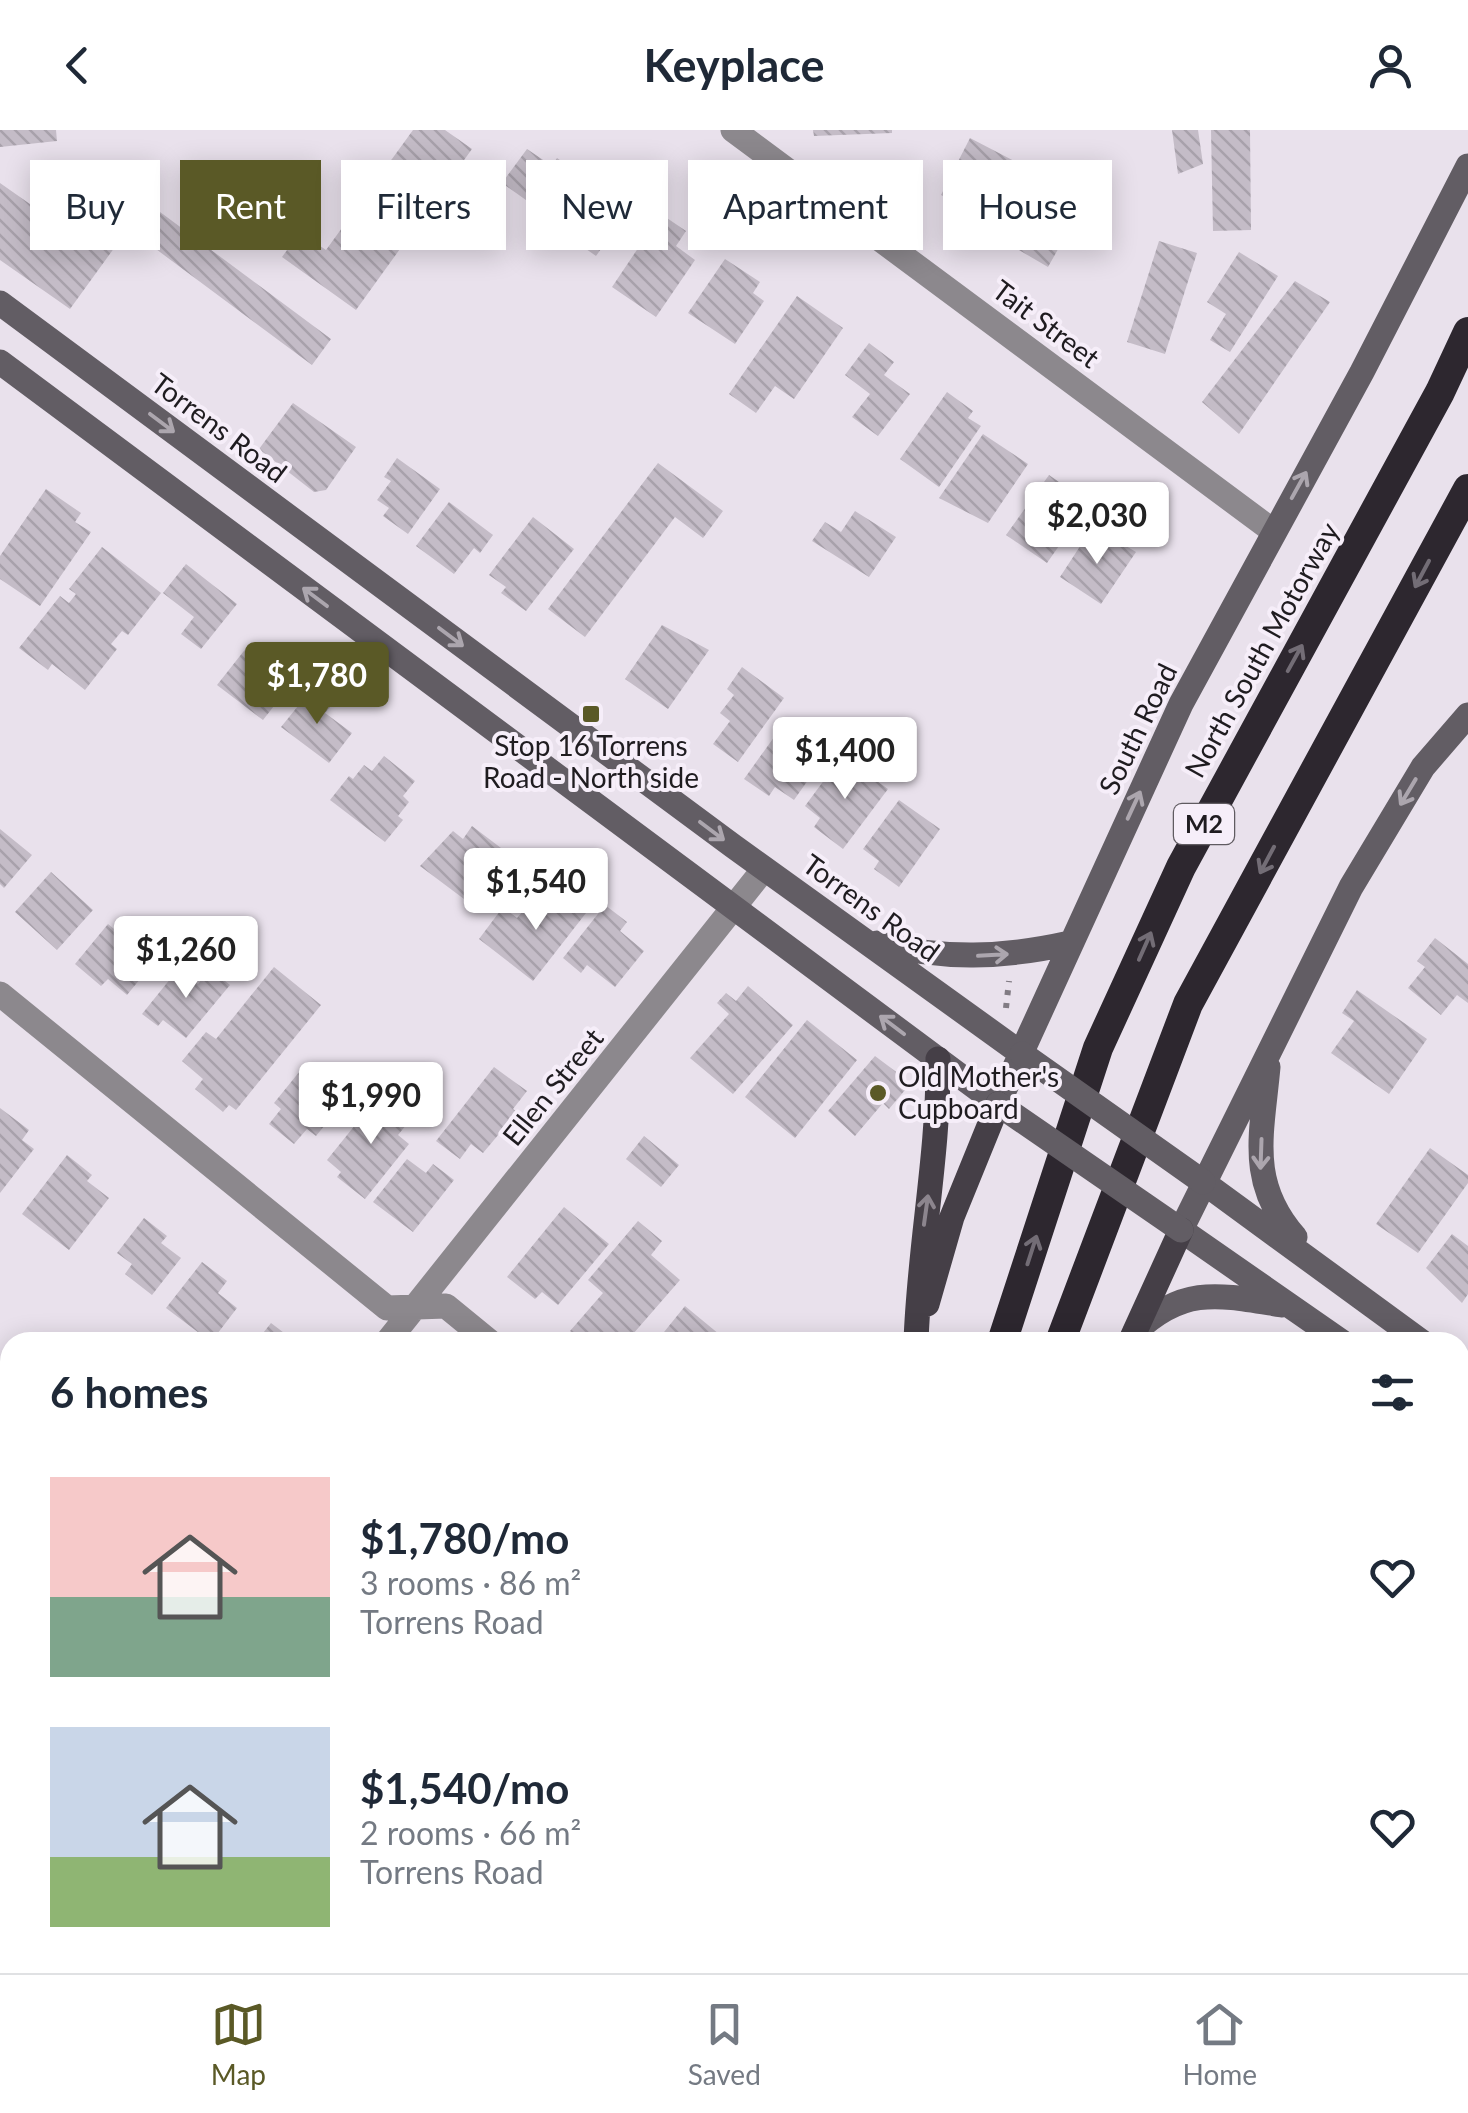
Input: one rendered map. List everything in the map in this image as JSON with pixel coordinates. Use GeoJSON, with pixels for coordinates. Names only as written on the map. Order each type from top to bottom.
{"type":"FeatureCollection","features":[{"type":"Feature","properties":{"kind":"highway","name":"North South Motorway"},"geometry":{"type":"LineString","coordinates":[[1005,1332],[1098,1048],[1181,867],[1440,392],[1468,332]]}},
{"type":"Feature","properties":{"kind":"highway","name":"M2"},"geometry":{"type":"LineString","coordinates":[[1064,1332],[1188,1004],[1468,488]]}},
{"type":"Feature","properties":{"kind":"main road","name":"South Road"},"geometry":{"type":"LineString","coordinates":[[919,1332],[952,1217],[998,1104],[1181,704],[1362,372],[1468,166]]}},
{"type":"Feature","properties":{"kind":"main road","name":"Torrens Road"},"geometry":{"type":"LineString","coordinates":[[0,303],[764,868],[1408,1332]]}},
{"type":"Feature","properties":{"kind":"main road"},"geometry":{"type":"LineString","coordinates":[[0,362],[998,1104],[1327,1332]]}},
{"type":"Feature","properties":{"kind":"main road"},"geometry":{"type":"LineString","coordinates":[[1134,1332],[1203,1182],[1269,1058],[1351,887],[1423,767],[1468,715]]}},
{"type":"Feature","properties":{"kind":"main road"},"geometry":{"type":"LineString","coordinates":[[863,939],[946,956],[1023,954],[1070,943]]}},
{"type":"Feature","properties":{"kind":"main road"},"geometry":{"type":"LineString","coordinates":[[1269,1058],[1259,1164],[1262,1183],[1277,1216],[1326,1271]]}},
{"type":"Feature","properties":{"kind":"main road"},"geometry":{"type":"LineString","coordinates":[[916,1332],[919,1258],[939,1112],[938,1059]]}},
{"type":"Feature","properties":{"kind":"main road"},"geometry":{"type":"LineString","coordinates":[[1138,1332],[1173,1302],[1199,1296],[1287,1306]]}},
{"type":"Feature","properties":{"kind":"street","name":"Tait Street"},"geometry":{"type":"LineString","coordinates":[[734,130],[1273,532]]}},
{"type":"Feature","properties":{"kind":"street","name":"Ellen Street"},"geometry":{"type":"LineString","coordinates":[[395,1332],[764,868]]}},
{"type":"Feature","properties":{"kind":"street"},"geometry":{"type":"LineString","coordinates":[[0,994],[387,1308],[446,1306],[478,1332]]}},
{"type":"Feature","properties":{"kind":"path"},"geometry":{"type":"LineString","coordinates":[[1006,1009],[1011,969]]}},
{"type":"Feature","properties":{"kind":"building"},"geometry":{"type":"Polygon","coordinates":[[[0,130],[56,130],[57,141],[0,147],[0,130]]]}},
{"type":"Feature","properties":{"kind":"building"},"geometry":{"type":"Polygon","coordinates":[[[413,130],[445,130],[472,149],[464,160],[391,160],[413,130]]]}},
{"type":"Feature","properties":{"kind":"building"},"geometry":{"type":"Polygon","coordinates":[[[813,130],[892,130],[892,133],[814,136],[813,130]]]}},
{"type":"Feature","properties":{"kind":"building"},"geometry":{"type":"Polygon","coordinates":[[[1172,130],[1198,130],[1203,164],[1178,174],[1172,130]]]}},
{"type":"Feature","properties":{"kind":"building"},"geometry":{"type":"Polygon","coordinates":[[[1211,130],[1250,130],[1251,230],[1213,231],[1211,130]]]}},
{"type":"Feature","properties":{"kind":"building"},"geometry":{"type":"Polygon","coordinates":[[[970,138],[1012,160],[959,160],[970,138]]]}},
{"type":"Feature","properties":{"kind":"building"},"geometry":{"type":"Polygon","coordinates":[[[527,149],[543,160],[526,160],[526,200],[506,186],[506,178],[527,149]]]}},
{"type":"Feature","properties":{"kind":"building"},"geometry":{"type":"Polygon","coordinates":[[[0,183],[30,204],[30,250],[113,250],[70,309],[0,260],[0,183]]]}},
{"type":"Feature","properties":{"kind":"building"},"geometry":{"type":"Polygon","coordinates":[[[160,212],[180,227],[180,250],[211,250],[331,339],[312,365],[157,250],[160,212]]]}},
{"type":"Feature","properties":{"kind":"building"},"geometry":{"type":"Polygon","coordinates":[[[668,219],[686,231],[676,246],[695,260],[656,317],[612,287],[637,250],[668,250],[668,219]]]}},
{"type":"Feature","properties":{"kind":"building"},"geometry":{"type":"Polygon","coordinates":[[[341,229],[341,250],[399,250],[356,310],[282,257],[287,250],[321,250],[321,247],[326,250],[341,229]]]}},
{"type":"Feature","properties":{"kind":"building"},"geometry":{"type":"Polygon","coordinates":[[[1159,241],[1197,253],[1165,354],[1127,342],[1159,241]]]}},
{"type":"Feature","properties":{"kind":"building"},"geometry":{"type":"Polygon","coordinates":[[[1019,250],[1058,250],[1048,267],[1019,250]]]}},
{"type":"Feature","properties":{"kind":"building"},"geometry":{"type":"Polygon","coordinates":[[[1239,252],[1278,276],[1230,352],[1210,340],[1226,314],[1207,302],[1239,252]]]}},
{"type":"Feature","properties":{"kind":"building"},"geometry":{"type":"Polygon","coordinates":[[[725,259],[760,282],[753,293],[764,301],[735,344],[688,313],[725,259]]]}},
{"type":"Feature","properties":{"kind":"building"},"geometry":{"type":"Polygon","coordinates":[[[1295,281],[1330,302],[1239,434],[1202,402],[1295,281]]]}},
{"type":"Feature","properties":{"kind":"building"},"geometry":{"type":"Polygon","coordinates":[[[797,296],[843,328],[794,399],[775,386],[756,413],[729,394],[797,296]]]}},
{"type":"Feature","properties":{"kind":"building"},"geometry":{"type":"Polygon","coordinates":[[[869,343],[894,362],[884,375],[910,394],[878,436],[852,417],[870,394],[845,375],[869,343]]]}},
{"type":"Feature","properties":{"kind":"building"},"geometry":{"type":"Polygon","coordinates":[[[947,392],[973,411],[968,418],[981,426],[939,487],[900,459],[947,392]]]}},
{"type":"Feature","properties":{"kind":"building"},"geometry":{"type":"Polygon","coordinates":[[[293,403],[356,447],[326,490],[314,492],[259,449],[293,403]]]}},
{"type":"Feature","properties":{"kind":"building"},"geometry":{"type":"Polygon","coordinates":[[[983,434],[1028,464],[988,523],[939,498],[983,434]]]}},
{"type":"Feature","properties":{"kind":"building"},"geometry":{"type":"Polygon","coordinates":[[[397,458],[440,489],[408,534],[383,516],[389,508],[377,500],[391,481],[384,477],[397,458]]]}},
{"type":"Feature","properties":{"kind":"building"},"geometry":{"type":"Polygon","coordinates":[[[658,463],[723,511],[703,538],[675,517],[585,637],[548,609],[658,463]]]}},
{"type":"Feature","properties":{"kind":"building"},"geometry":{"type":"Polygon","coordinates":[[[1049,475],[1089,503],[1047,563],[1006,535],[1049,475]]]}},
{"type":"Feature","properties":{"kind":"building"},"geometry":{"type":"Polygon","coordinates":[[[46,489],[81,513],[75,522],[91,532],[40,606],[0,579],[0,556],[46,489]]]}},
{"type":"Feature","properties":{"kind":"building"},"geometry":{"type":"Polygon","coordinates":[[[449,502],[493,535],[480,553],[474,548],[454,574],[416,546],[449,502]]]}},
{"type":"Feature","properties":{"kind":"building"},"geometry":{"type":"Polygon","coordinates":[[[855,511],[896,537],[869,577],[812,541],[825,522],[841,532],[855,511]]]}},
{"type":"Feature","properties":{"kind":"building"},"geometry":{"type":"Polygon","coordinates":[[[533,517],[574,549],[526,611],[501,593],[506,587],[489,575],[533,517]]]}},
{"type":"Feature","properties":{"kind":"building"},"geometry":{"type":"Polygon","coordinates":[[[1090,531],[1112,546],[1116,540],[1136,552],[1101,604],[1060,577],[1090,531]]]}},
{"type":"Feature","properties":{"kind":"building"},"geometry":{"type":"Polygon","coordinates":[[[102,547],[161,593],[128,635],[122,631],[111,644],[117,649],[85,690],[52,664],[48,670],[19,648],[60,596],[69,603],[76,594],[69,589],[102,547]]]}},
{"type":"Feature","properties":{"kind":"building"},"geometry":{"type":"Polygon","coordinates":[[[186,564],[237,604],[201,649],[181,634],[194,617],[163,593],[186,564]]]}},
{"type":"Feature","properties":{"kind":"building"},"geometry":{"type":"Polygon","coordinates":[[[662,625],[709,650],[668,709],[625,679],[662,625]]]}},
{"type":"Feature","properties":{"kind":"building"},"geometry":{"type":"Polygon","coordinates":[[[247,647],[267,662],[262,668],[288,688],[263,720],[217,685],[247,647]]]}},
{"type":"Feature","properties":{"kind":"building"},"geometry":{"type":"Polygon","coordinates":[[[742,667],[784,698],[738,762],[713,744],[730,721],[720,713],[734,695],[727,689],[742,667]]]}},
{"type":"Feature","properties":{"kind":"building"},"geometry":{"type":"Polygon","coordinates":[[[311,690],[331,706],[325,713],[352,733],[329,763],[281,727],[311,690]]]}},
{"type":"Feature","properties":{"kind":"building"},"geometry":{"type":"Polygon","coordinates":[[[787,719],[830,749],[794,800],[775,787],[769,796],[744,779],[787,719]]]}},
{"type":"Feature","properties":{"kind":"building"},"geometry":{"type":"Polygon","coordinates":[[[384,756],[415,781],[403,796],[409,802],[398,816],[403,820],[385,842],[330,800],[349,776],[353,779],[364,765],[372,771],[384,756]]]}},
{"type":"Feature","properties":{"kind":"building"},"geometry":{"type":"Polygon","coordinates":[[[842,756],[888,789],[843,849],[814,827],[820,818],[805,806],[842,756]]]}},
{"type":"Feature","properties":{"kind":"building"},"geometry":{"type":"Polygon","coordinates":[[[899,800],[940,829],[899,887],[874,869],[879,861],[863,849],[899,800]]]}},
{"type":"Feature","properties":{"kind":"building"},"geometry":{"type":"Polygon","coordinates":[[[472,826],[501,848],[490,863],[496,868],[485,883],[491,888],[476,908],[420,866],[453,831],[463,839],[472,826]]]}},
{"type":"Feature","properties":{"kind":"building"},"geometry":{"type":"Polygon","coordinates":[[[0,829],[32,855],[4,888],[0,884],[0,829]]]}},
{"type":"Feature","properties":{"kind":"building"},"geometry":{"type":"Polygon","coordinates":[[[51,872],[93,910],[57,950],[15,912],[51,872]]]}},
{"type":"Feature","properties":{"kind":"building"},"geometry":{"type":"Polygon","coordinates":[[[568,884],[593,904],[533,981],[479,939],[503,907],[517,918],[524,910],[539,922],[568,884]]]}},
{"type":"Feature","properties":{"kind":"building"},"geometry":{"type":"Polygon","coordinates":[[[605,905],[627,922],[620,931],[644,951],[615,987],[587,965],[581,973],[563,958],[605,905]]]}},
{"type":"Feature","properties":{"kind":"building"},"geometry":{"type":"Polygon","coordinates":[[[108,924],[154,962],[127,995],[108,979],[101,986],[75,964],[108,924]]]}},
{"type":"Feature","properties":{"kind":"building"},"geometry":{"type":"Polygon","coordinates":[[[1435,938],[1468,964],[1468,1003],[1457,995],[1441,1015],[1408,988],[1425,967],[1417,961],[1435,938]]]}},
{"type":"Feature","properties":{"kind":"building"},"geometry":{"type":"Polygon","coordinates":[[[274,967],[321,1005],[236,1110],[229,1105],[223,1112],[195,1089],[203,1079],[182,1061],[206,1032],[216,1039],[274,967]]]}},
{"type":"Feature","properties":{"kind":"building"},"geometry":{"type":"Polygon","coordinates":[[[179,968],[198,984],[210,969],[230,985],[186,1038],[163,1020],[158,1026],[142,1014],[179,968]]]}},
{"type":"Feature","properties":{"kind":"building"},"geometry":{"type":"Polygon","coordinates":[[[748,986],[793,1025],[733,1094],[690,1058],[729,1014],[717,1003],[726,993],[736,1001],[748,986]]]}},
{"type":"Feature","properties":{"kind":"building"},"geometry":{"type":"Polygon","coordinates":[[[1357,990],[1427,1039],[1389,1094],[1331,1053],[1354,1021],[1342,1013],[1357,990]]]}},
{"type":"Feature","properties":{"kind":"building"},"geometry":{"type":"Polygon","coordinates":[[[807,1020],[857,1060],[795,1138],[745,1097],[807,1020]]]}},
{"type":"Feature","properties":{"kind":"building"},"geometry":{"type":"Polygon","coordinates":[[[875,1056],[911,1083],[889,1109],[883,1103],[855,1136],[828,1111],[875,1056]]]}},
{"type":"Feature","properties":{"kind":"building"},"geometry":{"type":"Polygon","coordinates":[[[304,1066],[346,1099],[316,1136],[307,1129],[294,1144],[269,1124],[281,1109],[274,1103],[304,1066]]]}},
{"type":"Feature","properties":{"kind":"building"},"geometry":{"type":"Polygon","coordinates":[[[494,1067],[527,1091],[513,1109],[522,1116],[505,1138],[499,1134],[483,1153],[471,1144],[460,1159],[436,1141],[494,1067]]]}},
{"type":"Feature","properties":{"kind":"building"},"geometry":{"type":"Polygon","coordinates":[[[380,1094],[411,1119],[398,1135],[409,1144],[365,1199],[337,1177],[341,1172],[327,1160],[380,1094]]]}},
{"type":"Feature","properties":{"kind":"building"},"geometry":{"type":"Polygon","coordinates":[[[0,1108],[29,1130],[22,1140],[34,1149],[0,1193],[0,1108]]]}},
{"type":"Feature","properties":{"kind":"building"},"geometry":{"type":"Polygon","coordinates":[[[644,1136],[679,1165],[661,1187],[626,1159],[644,1136]]]}},
{"type":"Feature","properties":{"kind":"building"},"geometry":{"type":"Polygon","coordinates":[[[1430,1148],[1468,1175],[1468,1183],[1418,1253],[1376,1224],[1430,1148]]]}},
{"type":"Feature","properties":{"kind":"building"},"geometry":{"type":"Polygon","coordinates":[[[67,1155],[92,1175],[87,1181],[109,1198],[69,1250],[22,1214],[67,1155]]]}},
{"type":"Feature","properties":{"kind":"building"},"geometry":{"type":"Polygon","coordinates":[[[407,1159],[426,1173],[433,1164],[454,1180],[413,1232],[373,1202],[407,1159]]]}},
{"type":"Feature","properties":{"kind":"building"},"geometry":{"type":"Polygon","coordinates":[[[564,1207],[609,1244],[558,1305],[542,1292],[535,1299],[507,1277],[564,1207]]]}},
{"type":"Feature","properties":{"kind":"building"},"geometry":{"type":"Polygon","coordinates":[[[144,1218],[167,1236],[161,1243],[181,1258],[152,1295],[125,1274],[132,1264],[117,1253],[144,1218]]]}},
{"type":"Feature","properties":{"kind":"building"},"geometry":{"type":"Polygon","coordinates":[[[638,1221],[662,1241],[651,1255],[680,1280],[635,1332],[571,1332],[603,1293],[588,1280],[638,1221]]]}},
{"type":"Feature","properties":{"kind":"building"},"geometry":{"type":"Polygon","coordinates":[[[1452,1234],[1468,1246],[1468,1294],[1462,1303],[1426,1268],[1452,1234]]]}},
{"type":"Feature","properties":{"kind":"building"},"geometry":{"type":"Polygon","coordinates":[[[202,1262],[227,1281],[218,1293],[237,1308],[219,1332],[198,1332],[166,1308],[202,1262]]]}},
{"type":"Feature","properties":{"kind":"building"},"geometry":{"type":"Polygon","coordinates":[[[685,1306],[717,1332],[664,1332],[685,1306]]]}},
{"type":"Feature","properties":{"kind":"building"},"geometry":{"type":"Polygon","coordinates":[[[271,1323],[283,1332],[264,1332],[271,1323]]]}},
{"type":"Feature","properties":{"kind":"place","name":"Stop 16 Torrens Road - North side"},"geometry":{"type":"Point","coordinates":[591,714]}},
{"type":"Feature","properties":{"kind":"place","name":"Old Mother's Cupboard"},"geometry":{"type":"Point","coordinates":[878,1093]}}]}
